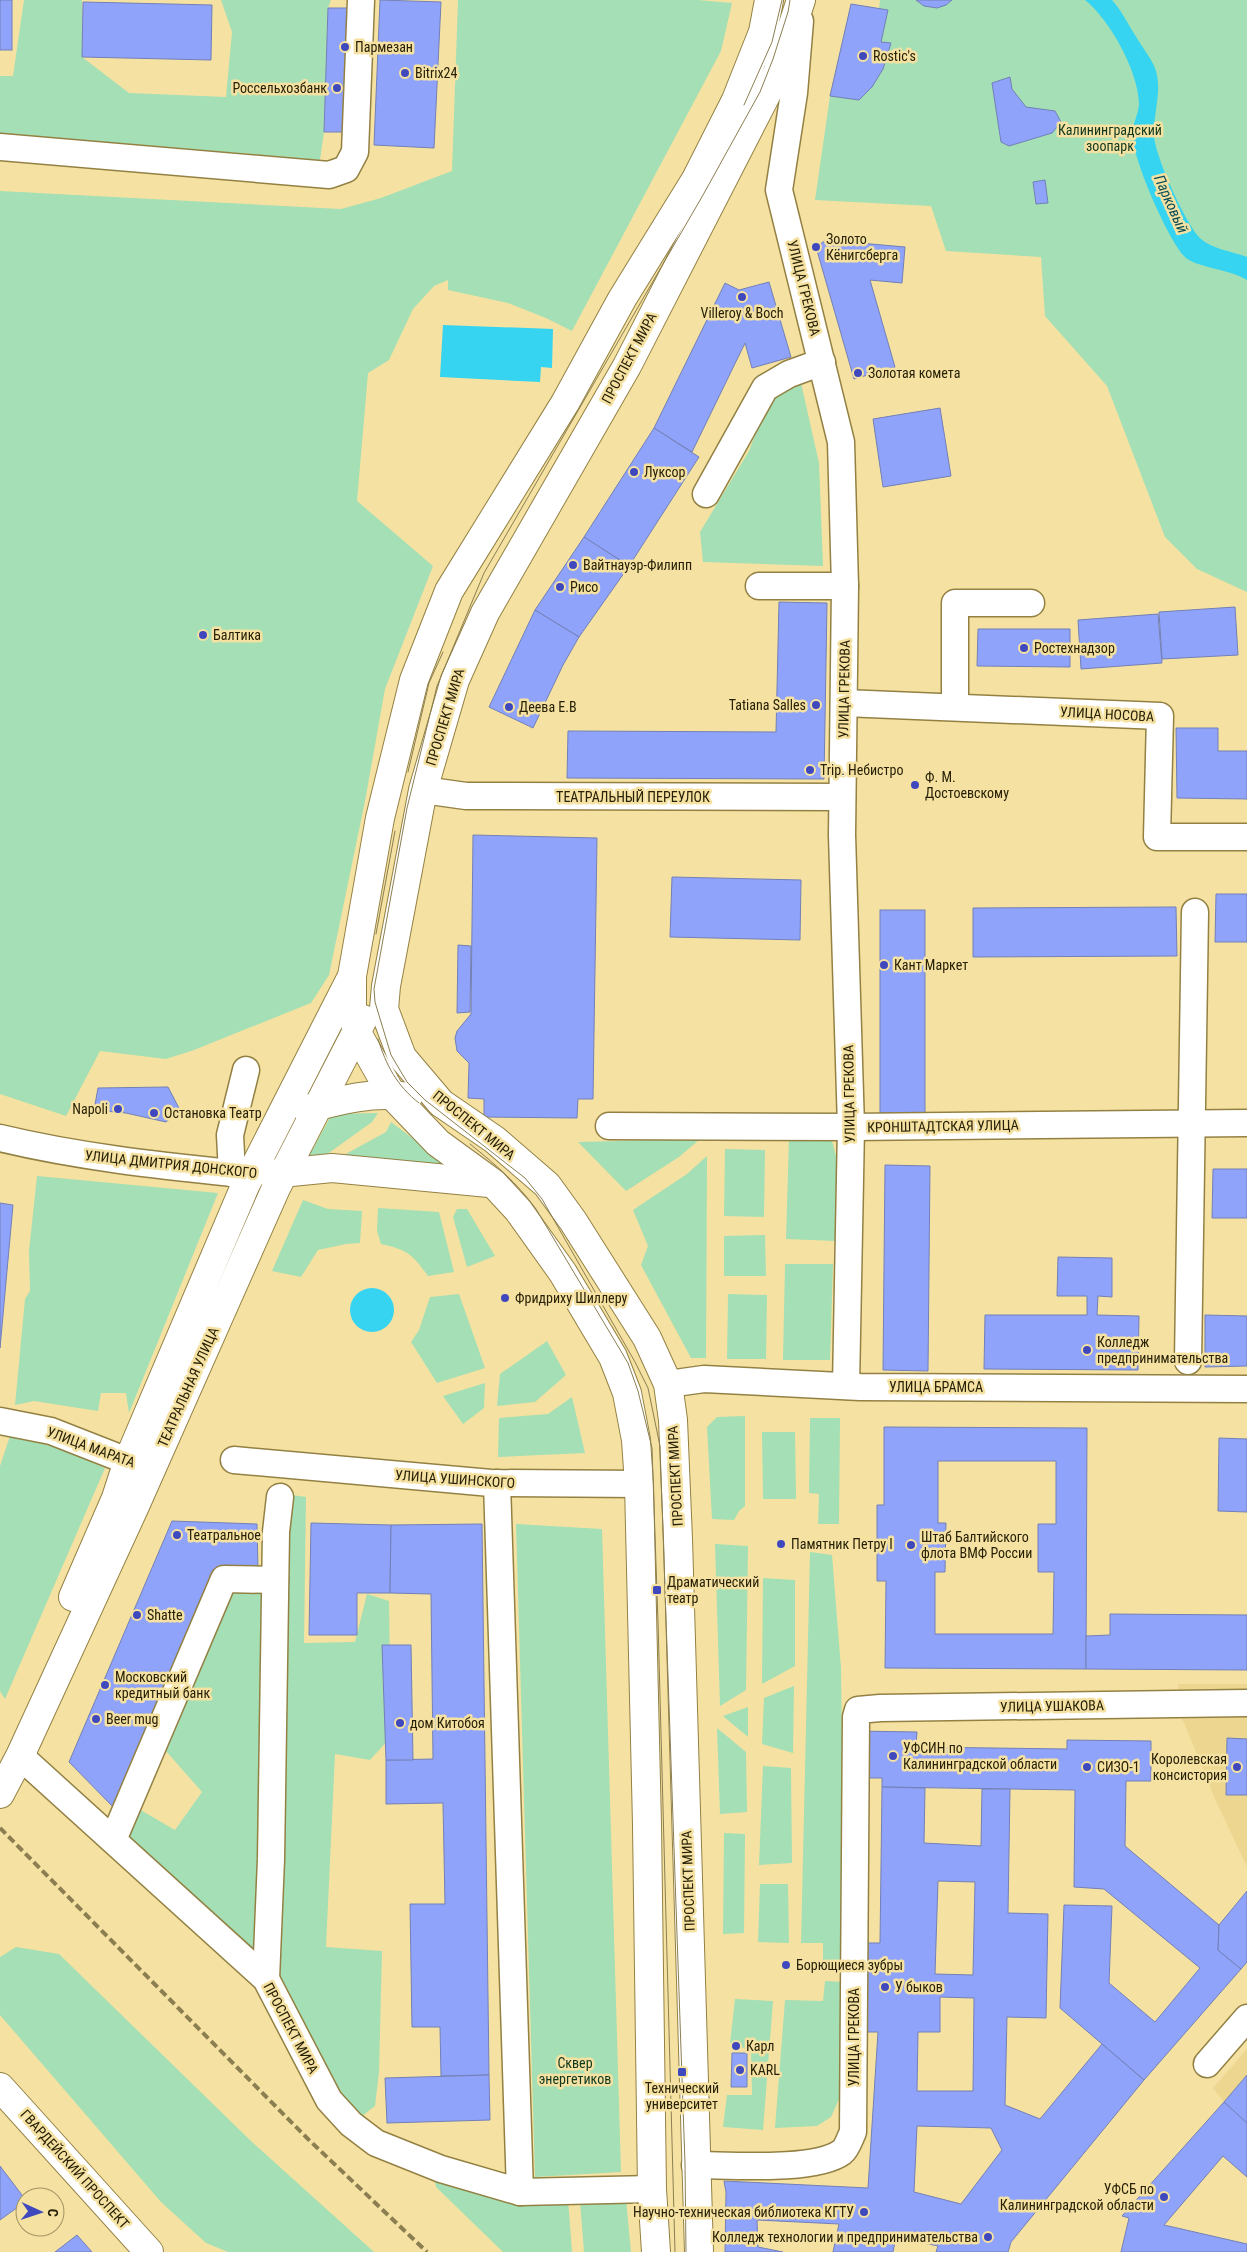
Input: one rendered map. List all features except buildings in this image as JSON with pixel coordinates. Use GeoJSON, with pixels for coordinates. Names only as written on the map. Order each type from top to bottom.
{"type":"FeatureCollection","features":[{"type":"Feature","properties":{"kind":"main road"},"geometry":{"type":"LineString","coordinates":[[656,2252],[652,2189],[647,1825],[639,1484],[636,1440],[627,1393],[613,1357],[562,1273],[518,1210],[493,1183],[438,1143],[392,1095],[357,1032],[352,1009],[352,976],[380,818],[414,680],[449,591],[565,403],[622,299],[696,180],[736,100],[764,32],[769,0]]}},
{"type":"Feature","properties":{"kind":"main road","name":"ПРОСПЕКТ МИРА"},"geometry":{"type":"LineString","coordinates":[[699,2252],[676,1484],[673,1420],[668,1384],[647,1338],[573,1221],[547,1185],[495,1140],[441,1102],[402,1057],[384,1010],[386,986],[423,790],[455,680],[485,613],[627,366],[777,73],[801,0]]}},
{"type":"Feature","properties":{"kind":"main road","name":"ТЕАТРАЛЬНАЯ УЛИЦА"},"geometry":{"type":"LineString","coordinates":[[140,1465],[241,1174],[281,1116],[352,976]]}},
{"type":"Feature","properties":{"kind":"main road","name":"ТЕАТРАЛЬНАЯ УЛИЦА"},"geometry":{"type":"LineString","coordinates":[[0,1794],[11,1760],[140,1465],[283,1173],[357,1032],[366,1010],[386,986]]}},
{"type":"Feature","properties":{"kind":"main road"},"geometry":{"type":"LineString","coordinates":[[281,1116],[335,1101],[392,1095],[441,1102]]}},
{"type":"Feature","properties":{"kind":"main road","name":"УЛИЦА ДМИТРИЯ ДОНСКОГО"},"geometry":{"type":"LineString","coordinates":[[241,1174],[283,1173],[332,1168],[493,1183]]}},
{"type":"Feature","properties":{"kind":"main road","name":"УЛИЦА БРАМСА"},"geometry":{"type":"LineString","coordinates":[[627,1393],[668,1384]]}},
{"type":"Feature","properties":{"kind":"main road","name":"УЛИЦА УШИНСКОГО"},"geometry":{"type":"LineString","coordinates":[[639,1484],[676,1484]]}},
{"type":"Feature","properties":{"kind":"main road","name":"ГВАРДЕЙСКИЙ ПРОСПЕКТ"},"geometry":{"type":"LineString","coordinates":[[0,2087],[149,2252]]}},
{"type":"Feature","properties":{"kind":"main road","name":"ПРОСПЕКТ МИРА"},"geometry":{"type":"LineString","coordinates":[[652,2189],[696,2177]]}},
{"type":"Feature","properties":{"kind":"street"},"geometry":{"type":"LineString","coordinates":[[0,147],[329,175],[346,169],[355,152],[361,0]]}},
{"type":"Feature","properties":{"kind":"street","name":"УЛИЦА ГРЕКОВА"},"geometry":{"type":"LineString","coordinates":[[801,0],[794,93],[779,190],[841,442],[845,586],[842,797],[851,1127],[846,1386]]}},
{"type":"Feature","properties":{"kind":"street"},"geometry":{"type":"LineString","coordinates":[[706,494],[765,388],[789,374],[822,362]]}},
{"type":"Feature","properties":{"kind":"street"},"geometry":{"type":"LineString","coordinates":[[759,586],[845,586]]}},
{"type":"Feature","properties":{"kind":"street"},"geometry":{"type":"LineString","coordinates":[[955,707],[955,603],[1031,603]]}},
{"type":"Feature","properties":{"kind":"street","name":"УЛИЦА НОСОВА"},"geometry":{"type":"LineString","coordinates":[[844,703],[1160,716],[1157,837],[1247,837]]}},
{"type":"Feature","properties":{"kind":"street","name":"ТЕАТРАЛЬНЫЙ ПЕРЕУЛОК"},"geometry":{"type":"LineString","coordinates":[[423,790],[473,796],[842,797]]}},
{"type":"Feature","properties":{"kind":"street"},"geometry":{"type":"LineString","coordinates":[[1188,1361],[1195,912]]}},
{"type":"Feature","properties":{"kind":"street"},"geometry":{"type":"LineString","coordinates":[[241,1174],[230,1135],[246,1070]]}},
{"type":"Feature","properties":{"kind":"street","name":"КРОНШТАДТСКАЯ УЛИЦА"},"geometry":{"type":"LineString","coordinates":[[609,1126],[851,1127],[1247,1123]]}},
{"type":"Feature","properties":{"kind":"street","name":"УЛИЦА ДМИТРИЯ ДОНСКОГО"},"geometry":{"type":"LineString","coordinates":[[0,1138],[39,1147],[122,1161],[241,1174]]}},
{"type":"Feature","properties":{"kind":"street","name":"УЛИЦА БРАМСА"},"geometry":{"type":"LineString","coordinates":[[668,1384],[704,1379],[846,1386],[1247,1389]]}},
{"type":"Feature","properties":{"kind":"street","name":"УЛИЦА МАРАТА"},"geometry":{"type":"LineString","coordinates":[[0,1421],[51,1431],[140,1465]]}},
{"type":"Feature","properties":{"kind":"street","name":"УЛИЦА УШИНСКОГО"},"geometry":{"type":"LineString","coordinates":[[234,1460],[348,1472],[497,1483],[639,1484]]}},
{"type":"Feature","properties":{"kind":"street"},"geometry":{"type":"LineString","coordinates":[[497,1483],[520,2192]]}},
{"type":"Feature","properties":{"kind":"street"},"geometry":{"type":"LineString","coordinates":[[266,1980],[271,1859],[276,1532],[280,1497]]}},
{"type":"Feature","properties":{"kind":"street"},"geometry":{"type":"LineString","coordinates":[[114,1840],[224,1579],[275,1580]]}},
{"type":"Feature","properties":{"kind":"street","name":"УЛИЦА УШАКОВА"},"geometry":{"type":"LineString","coordinates":[[858,1710],[865,1708],[1247,1703]]}},
{"type":"Feature","properties":{"kind":"street","name":"УЛИЦА ГРЕКОВА"},"geometry":{"type":"LineString","coordinates":[[696,2177],[824,2160],[843,2151],[854,2132],[856,1717],[858,1710]]}},
{"type":"Feature","properties":{"kind":"street","name":"ПРОСПЕКТ МИРА"},"geometry":{"type":"LineString","coordinates":[[11,1760],[114,1840],[266,1980],[329,2100],[350,2124],[376,2143],[426,2163],[520,2192],[652,2189]]}},
{"type":"Feature","properties":{"kind":"street"},"geometry":{"type":"LineString","coordinates":[[1207,2064],[1247,2018]]}},
{"type":"Feature","properties":{"kind":"shaded area"},"geometry":{"type":"Polygon","coordinates":[[[1178,1684],[1247,1684],[1247,1867],[1215,1799],[1180,1713],[1178,1684]]]}},
{"type":"Feature","properties":{"kind":"shaded area"},"geometry":{"type":"Polygon","coordinates":[[[1247,2049],[1247,2124],[1224,2102],[1213,2088],[1247,2049]]]}},
{"type":"Feature","properties":{"kind":"green space"},"geometry":{"type":"Polygon","coordinates":[[[24,0],[82,0],[82,57],[129,93],[226,97],[232,32],[221,0],[331,0],[328,8],[324,132],[320,160],[0,133],[0,76],[13,76],[24,0]]]}},
{"type":"Feature","properties":{"kind":"green space","name":"Балтика"},"geometry":{"type":"Polygon","coordinates":[[[458,0],[698,0],[732,3],[721,51],[572,331],[508,303],[448,290],[448,280],[434,286],[413,309],[389,360],[368,373],[357,501],[433,566],[385,689],[365,801],[329,975],[311,1003],[194,1050],[166,1059],[100,1051],[66,1116],[0,1094],[0,191],[341,209],[381,198],[452,171],[458,0]]]}},
{"type":"Feature","properties":{"kind":"green space","name":"Калининградский зоопарк"},"geometry":{"type":"Polygon","coordinates":[[[880,0],[1247,0],[1247,592],[1197,569],[1165,537],[1107,386],[1045,316],[1041,257],[946,251],[931,206],[815,200],[830,96],[851,4],[879,9],[880,0]]]}},
{"type":"Feature","properties":{"kind":"green space"},"geometry":{"type":"Polygon","coordinates":[[[797,365],[819,463],[823,566],[703,562],[700,532],[749,451],[766,406],[756,376],[797,365]]]}},
{"type":"Feature","properties":{"kind":"green space"},"geometry":{"type":"Polygon","coordinates":[[[378,1113],[372,1122],[326,1155],[309,1156],[332,1114],[378,1113]]]}},
{"type":"Feature","properties":{"kind":"green space"},"geometry":{"type":"Polygon","coordinates":[[[391,1122],[451,1167],[344,1155],[386,1132],[391,1122]]]}},
{"type":"Feature","properties":{"kind":"green space"},"geometry":{"type":"Polygon","coordinates":[[[831,1137],[837,1160],[836,1241],[786,1239],[789,1138],[831,1137]]]}},
{"type":"Feature","properties":{"kind":"green space"},"geometry":{"type":"Polygon","coordinates":[[[700,1139],[679,1157],[626,1191],[578,1142],[700,1139]]]}},
{"type":"Feature","properties":{"kind":"green space"},"geometry":{"type":"Polygon","coordinates":[[[725,1149],[765,1150],[764,1217],[724,1216],[725,1149]]]}},
{"type":"Feature","properties":{"kind":"green space"},"geometry":{"type":"Polygon","coordinates":[[[707,1156],[706,1358],[691,1358],[641,1265],[648,1246],[633,1210],[687,1174],[707,1156]]]}},
{"type":"Feature","properties":{"kind":"green space"},"geometry":{"type":"Polygon","coordinates":[[[37,1176],[218,1193],[129,1413],[126,1393],[101,1393],[98,1411],[34,1401],[15,1405],[25,1299],[30,1291],[29,1251],[37,1176]]]}},
{"type":"Feature","properties":{"kind":"green space"},"geometry":{"type":"Polygon","coordinates":[[[303,1200],[328,1209],[362,1211],[360,1243],[318,1250],[301,1277],[272,1271],[303,1200]]]}},
{"type":"Feature","properties":{"kind":"green space"},"geometry":{"type":"Polygon","coordinates":[[[378,1208],[439,1212],[454,1272],[428,1276],[409,1254],[397,1248],[381,1244],[377,1231],[378,1208]]]}},
{"type":"Feature","properties":{"kind":"green space"},"geometry":{"type":"Polygon","coordinates":[[[457,1209],[467,1209],[495,1256],[467,1267],[453,1217],[457,1209]]]}},
{"type":"Feature","properties":{"kind":"green space"},"geometry":{"type":"Polygon","coordinates":[[[765,1235],[766,1276],[724,1276],[724,1236],[765,1235]]]}},
{"type":"Feature","properties":{"kind":"green space"},"geometry":{"type":"Polygon","coordinates":[[[785,1264],[833,1264],[830,1360],[783,1360],[785,1264]]]}},
{"type":"Feature","properties":{"kind":"green space"},"geometry":{"type":"Polygon","coordinates":[[[459,1294],[485,1368],[437,1383],[411,1342],[419,1330],[430,1297],[459,1294]]]}},
{"type":"Feature","properties":{"kind":"green space"},"geometry":{"type":"Polygon","coordinates":[[[728,1294],[767,1295],[766,1359],[727,1359],[728,1294]]]}},
{"type":"Feature","properties":{"kind":"green space"},"geometry":{"type":"Polygon","coordinates":[[[547,1341],[566,1375],[535,1402],[497,1406],[500,1374],[547,1341]]]}},
{"type":"Feature","properties":{"kind":"green space"},"geometry":{"type":"Polygon","coordinates":[[[485,1383],[484,1408],[463,1424],[443,1396],[485,1383]]]}},
{"type":"Feature","properties":{"kind":"green space"},"geometry":{"type":"Polygon","coordinates":[[[572,1397],[585,1453],[498,1457],[499,1418],[548,1414],[572,1397]]]}},
{"type":"Feature","properties":{"kind":"green space"},"geometry":{"type":"Polygon","coordinates":[[[745,1416],[745,1506],[739,1511],[734,1520],[712,1519],[707,1427],[717,1417],[745,1416]]]}},
{"type":"Feature","properties":{"kind":"green space"},"geometry":{"type":"Polygon","coordinates":[[[810,1418],[840,1418],[839,1524],[818,1524],[819,1494],[809,1493],[810,1418]]]}},
{"type":"Feature","properties":{"kind":"green space"},"geometry":{"type":"Polygon","coordinates":[[[762,1432],[795,1432],[796,1499],[763,1499],[762,1432]]]}},
{"type":"Feature","properties":{"kind":"green space"},"geometry":{"type":"Polygon","coordinates":[[[11,1433],[52,1442],[105,1468],[5,1699],[0,1691],[0,1466],[11,1433]]]}},
{"type":"Feature","properties":{"kind":"green space"},"geometry":{"type":"Polygon","coordinates":[[[292,1495],[306,1497],[304,1643],[355,1642],[367,1594],[389,1601],[391,1737],[370,1760],[335,1754],[326,1947],[382,1951],[379,2072],[375,2106],[357,2120],[276,1977],[284,1584],[292,1495]]]}},
{"type":"Feature","properties":{"kind":"green space","name":"Сквер энергетиков"},"geometry":{"type":"Polygon","coordinates":[[[516,1524],[602,1529],[621,2172],[535,2177],[516,1524]]]}},
{"type":"Feature","properties":{"kind":"green space"},"geometry":{"type":"Polygon","coordinates":[[[715,1544],[748,1546],[746,1690],[720,1706],[715,1544]]]}},
{"type":"Feature","properties":{"kind":"green space"},"geometry":{"type":"Polygon","coordinates":[[[810,1552],[832,1555],[841,1668],[845,1967],[823,1966],[823,1943],[801,1943],[810,1552]]]}},
{"type":"Feature","properties":{"kind":"green space"},"geometry":{"type":"Polygon","coordinates":[[[763,1578],[795,1580],[795,1666],[762,1684],[763,1578]]]}},
{"type":"Feature","properties":{"kind":"green space"},"geometry":{"type":"Polygon","coordinates":[[[229,1587],[266,1589],[260,1960],[122,1839],[137,1808],[175,1830],[202,1792],[165,1750],[192,1675],[229,1587]]]}},
{"type":"Feature","properties":{"kind":"green space"},"geometry":{"type":"Polygon","coordinates":[[[794,1686],[793,1753],[762,1744],[764,1698],[794,1686]]]}},
{"type":"Feature","properties":{"kind":"green space"},"geometry":{"type":"Polygon","coordinates":[[[748,1707],[748,1737],[723,1716],[748,1707]]]}},
{"type":"Feature","properties":{"kind":"green space"},"geometry":{"type":"Polygon","coordinates":[[[717,1728],[746,1752],[747,1812],[720,1814],[717,1728]]]}},
{"type":"Feature","properties":{"kind":"green space"},"geometry":{"type":"Polygon","coordinates":[[[763,1766],[791,1768],[792,1863],[759,1865],[763,1766]]]}},
{"type":"Feature","properties":{"kind":"green space"},"geometry":{"type":"Polygon","coordinates":[[[724,1833],[745,1834],[744,1933],[723,1934],[724,1833]]]}},
{"type":"Feature","properties":{"kind":"green space"},"geometry":{"type":"Polygon","coordinates":[[[760,1884],[788,1884],[789,1943],[758,1942],[760,1884]]]}},
{"type":"Feature","properties":{"kind":"green space"},"geometry":{"type":"Polygon","coordinates":[[[16,1947],[59,1954],[252,2142],[374,2252],[228,2252],[206,2243],[161,2202],[0,2015],[0,1957],[16,1947]]]}},
{"type":"Feature","properties":{"kind":"green space"},"geometry":{"type":"Polygon","coordinates":[[[825,1981],[845,1982],[839,2099],[831,2117],[817,2126],[775,2128],[785,2000],[823,2001],[825,1981]]]}},
{"type":"Feature","properties":{"kind":"green space"},"geometry":{"type":"Polygon","coordinates":[[[735,1999],[773,2001],[763,2130],[723,2127],[727,2095],[752,2095],[751,2051],[730,2043],[735,1999]]]}},
{"type":"Feature","properties":{"kind":"green space"},"geometry":{"type":"Polygon","coordinates":[[[433,2173],[568,2199],[572,2252],[503,2252],[436,2187],[433,2173]]]}},
{"type":"Feature","properties":{"kind":"green space"},"geometry":{"type":"Polygon","coordinates":[[[626,2199],[631,2252],[584,2252],[580,2201],[626,2199]]]}},
{"type":"Feature","properties":{"kind":"water","name":"Парковый"},"geometry":{"type":"Polygon","coordinates":[[[1085,0],[1112,0],[1151,59],[1155,68],[1158,85],[1154,136],[1165,174],[1187,220],[1201,239],[1217,248],[1247,257],[1247,280],[1191,261],[1186,258],[1170,235],[1144,179],[1134,145],[1132,133],[1139,103],[1134,76],[1113,33],[1104,20],[1085,0]]]}},
{"type":"Feature","properties":{"kind":"water"},"geometry":{"type":"Polygon","coordinates":[[[443,325],[553,329],[552,368],[541,367],[540,382],[440,377],[443,325]]]}},
{"type":"Feature","properties":{"kind":"water"},"geometry":{"type":"Polygon","coordinates":[[[376,1288],[388,1294],[393,1301],[393,1319],[388,1326],[381,1331],[368,1332],[360,1329],[353,1322],[350,1306],[353,1298],[360,1291],[376,1288]]]}},
{"type":"Feature","properties":{"kind":"tram line"},"geometry":{"type":"LineString","coordinates":[[744,105],[772,42],[782,0]]}},
{"type":"Feature","properties":{"kind":"tram line"},"geometry":{"type":"LineString","coordinates":[[686,2252],[685,2164],[660,1446],[648,1388],[542,1199],[525,1178],[425,1100],[407,1082],[391,1055],[375,1002],[374,989],[407,808],[437,686],[484,573],[703,195],[760,92],[773,59],[790,0]]}},
{"type":"Feature","properties":{"kind":"tram line"},"geometry":{"type":"LineString","coordinates":[[408,772],[429,683],[443,652]]}},
{"type":"Feature","properties":{"kind":"tram line"},"geometry":{"type":"LineString","coordinates":[[376,934],[395,831]]}},
{"type":"Feature","properties":{"kind":"tram line"},"geometry":{"type":"LineString","coordinates":[[378,1039],[385,1058],[398,1082],[419,1103]]}},
{"type":"Feature","properties":{"kind":"tram line"},"geometry":{"type":"LineString","coordinates":[[470,1144],[505,1174],[536,1209],[628,1363],[638,1391],[652,1448],[675,2252]]}},
{"type":"Feature","properties":{"kind":"railway"},"geometry":{"type":"LineString","coordinates":[[0,1828],[308,2139],[427,2252]]}},
{"type":"Feature","properties":{"kind":"place","name":"Пармезан"},"geometry":{"type":"Point","coordinates":[345,47]}},
{"type":"Feature","properties":{"kind":"place","name":"Rostic's"},"geometry":{"type":"Point","coordinates":[863,56]}},
{"type":"Feature","properties":{"kind":"place","name":"Bitrix24"},"geometry":{"type":"Point","coordinates":[405,73]}},
{"type":"Feature","properties":{"kind":"place","name":"Россельхозбанк"},"geometry":{"type":"Point","coordinates":[337,88]}},
{"type":"Feature","properties":{"kind":"place","name":"Золото Кёнигсберга"},"geometry":{"type":"Point","coordinates":[816,247]}},
{"type":"Feature","properties":{"kind":"place","name":"Villeroy & Boch"},"geometry":{"type":"Point","coordinates":[742,297]}},
{"type":"Feature","properties":{"kind":"place","name":"Золотая комета"},"geometry":{"type":"Point","coordinates":[858,373]}},
{"type":"Feature","properties":{"kind":"place","name":"Луксор"},"geometry":{"type":"Point","coordinates":[634,472]}},
{"type":"Feature","properties":{"kind":"place","name":"Вайтнауэр-Филипп"},"geometry":{"type":"Point","coordinates":[573,565]}},
{"type":"Feature","properties":{"kind":"place","name":"Рисо"},"geometry":{"type":"Point","coordinates":[560,587]}},
{"type":"Feature","properties":{"kind":"place","name":"Балтика"},"geometry":{"type":"Point","coordinates":[203,635]}},
{"type":"Feature","properties":{"kind":"place","name":"Ростехнадзор"},"geometry":{"type":"Point","coordinates":[1024,648]}},
{"type":"Feature","properties":{"kind":"place","name":"Tatiana Salles"},"geometry":{"type":"Point","coordinates":[816,705]}},
{"type":"Feature","properties":{"kind":"place","name":"Деева Е.В"},"geometry":{"type":"Point","coordinates":[509,707]}},
{"type":"Feature","properties":{"kind":"place","name":"Trip. Небистро"},"geometry":{"type":"Point","coordinates":[810,770]}},
{"type":"Feature","properties":{"kind":"place","name":"Ф. М. Достоевскому"},"geometry":{"type":"Point","coordinates":[915,785]}},
{"type":"Feature","properties":{"kind":"place","name":"Кант Маркет"},"geometry":{"type":"Point","coordinates":[884,965]}},
{"type":"Feature","properties":{"kind":"place","name":"Napoli"},"geometry":{"type":"Point","coordinates":[118,1109]}},
{"type":"Feature","properties":{"kind":"place","name":"Остановка Театр"},"geometry":{"type":"Point","coordinates":[154,1113]}},
{"type":"Feature","properties":{"kind":"place","name":"Фридриху Шиллеру"},"geometry":{"type":"Point","coordinates":[505,1298]}},
{"type":"Feature","properties":{"kind":"place","name":"Колледж предпринимательства"},"geometry":{"type":"Point","coordinates":[1087,1350]}},
{"type":"Feature","properties":{"kind":"place","name":"Театральное"},"geometry":{"type":"Point","coordinates":[177,1535]}},
{"type":"Feature","properties":{"kind":"place","name":"Памятник Петру I"},"geometry":{"type":"Point","coordinates":[781,1544]}},
{"type":"Feature","properties":{"kind":"place","name":"Штаб Балтийского флота ВМФ России"},"geometry":{"type":"Point","coordinates":[911,1545]}},
{"type":"Feature","properties":{"kind":"place","name":"Драматический театр"},"geometry":{"type":"Point","coordinates":[657,1590]}},
{"type":"Feature","properties":{"kind":"place","name":"Shatte"},"geometry":{"type":"Point","coordinates":[137,1615]}},
{"type":"Feature","properties":{"kind":"place","name":"Московский кредитный банк"},"geometry":{"type":"Point","coordinates":[105,1685]}},
{"type":"Feature","properties":{"kind":"place","name":"Beer mug"},"geometry":{"type":"Point","coordinates":[96,1719]}},
{"type":"Feature","properties":{"kind":"place","name":"дом Китобоя"},"geometry":{"type":"Point","coordinates":[400,1723]}},
{"type":"Feature","properties":{"kind":"place","name":"УФСИН по Калининградской области"},"geometry":{"type":"Point","coordinates":[893,1756]}},
{"type":"Feature","properties":{"kind":"place","name":"СИЗО-1"},"geometry":{"type":"Point","coordinates":[1087,1767]}},
{"type":"Feature","properties":{"kind":"place","name":"Королевская консистория"},"geometry":{"type":"Point","coordinates":[1237,1767]}},
{"type":"Feature","properties":{"kind":"place","name":"Борющиеся зубры"},"geometry":{"type":"Point","coordinates":[786,1965]}},
{"type":"Feature","properties":{"kind":"place","name":"У быков"},"geometry":{"type":"Point","coordinates":[885,1987]}},
{"type":"Feature","properties":{"kind":"place","name":"Карл"},"geometry":{"type":"Point","coordinates":[736,2046]}},
{"type":"Feature","properties":{"kind":"place","name":"KARL"},"geometry":{"type":"Point","coordinates":[740,2070]}},
{"type":"Feature","properties":{"kind":"place","name":"Технический университет"},"geometry":{"type":"Point","coordinates":[682,2072]}},
{"type":"Feature","properties":{"kind":"place","name":"УФСБ по Калининградской области"},"geometry":{"type":"Point","coordinates":[1164,2197]}},
{"type":"Feature","properties":{"kind":"place","name":"Научно-техническая библиотека КГТУ"},"geometry":{"type":"Point","coordinates":[864,2212]}},
{"type":"Feature","properties":{"kind":"place","name":"Колледж технологии и предпринимательства"},"geometry":{"type":"Point","coordinates":[988,2237]}}]}
